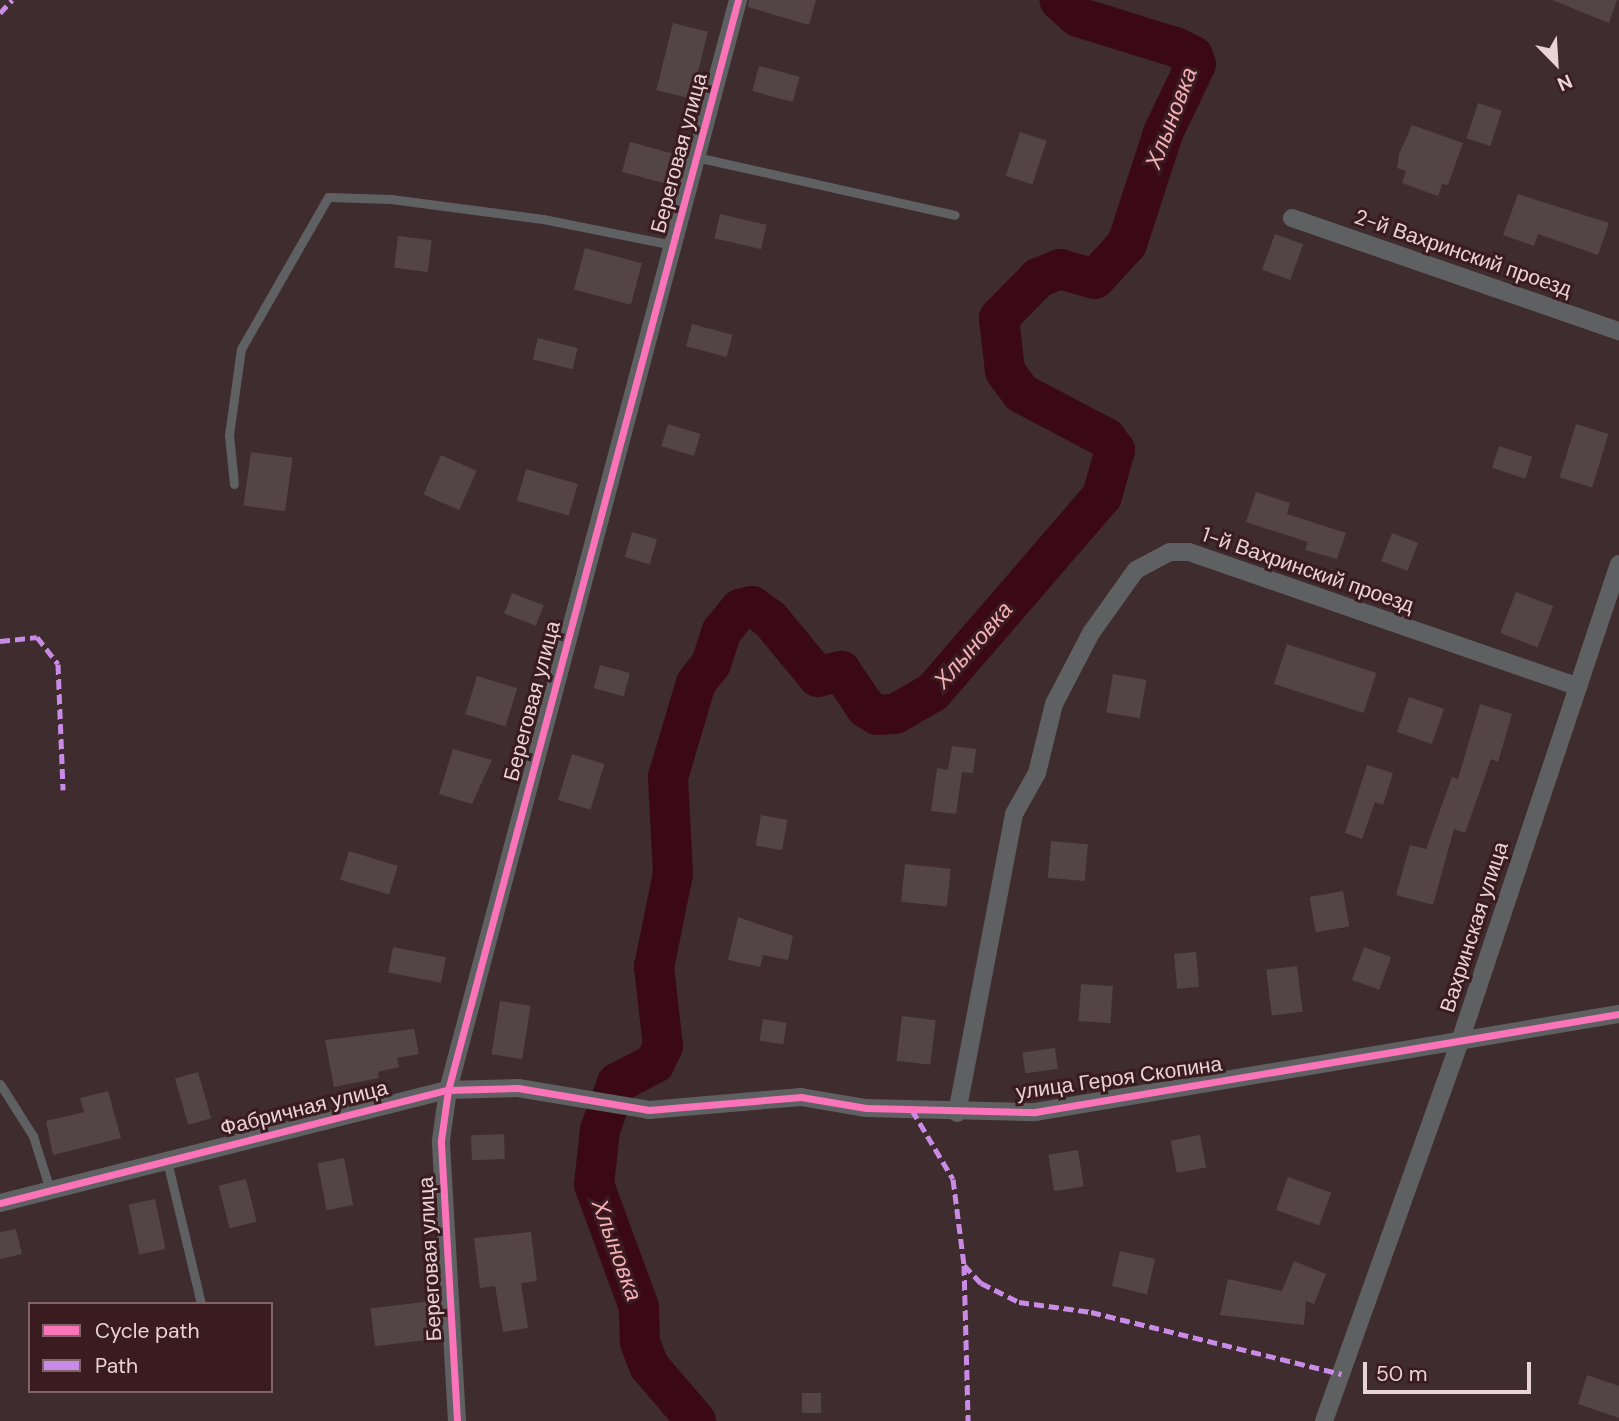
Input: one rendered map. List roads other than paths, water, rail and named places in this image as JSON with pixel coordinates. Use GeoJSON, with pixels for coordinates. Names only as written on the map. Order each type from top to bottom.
{"type":"FeatureCollection","features":[{"type":"Feature","properties":{"kind":"street","name":"Береговая улица"},"geometry":{"type":"LineString","coordinates":[[457,1421],[441,1140],[448,1090],[738,0]]}},
{"type":"Feature","properties":{"kind":"street","name":"2-й Вахринский проезд"},"geometry":{"type":"LineString","coordinates":[[1292,218],[1619,331]]}},
{"type":"Feature","properties":{"kind":"street","name":"1-й Вахринский проезд"},"geometry":{"type":"LineString","coordinates":[[957,1113],[1003,848],[1014,814],[1037,773],[1054,704],[1091,633],[1136,570],[1170,552],[1189,552],[1578,687]]}},
{"type":"Feature","properties":{"kind":"street","name":"Вахринская улица"},"geometry":{"type":"LineString","coordinates":[[1324,1421],[1459,1044],[1619,564]]}},
{"type":"Feature","properties":{"kind":"street","name":"улица Героя Скопина"},"geometry":{"type":"LineString","coordinates":[[621,1106],[649,1110],[801,1097],[957,1113],[1035,1112],[1459,1044],[1619,1014]]}},
{"type":"Feature","properties":{"kind":"street","name":"Фабричная улица"},"geometry":{"type":"LineString","coordinates":[[0,1203],[448,1090],[519,1088],[621,1106]]}},
{"type":"Feature","properties":{"kind":"lane"},"geometry":{"type":"LineString","coordinates":[[696,158],[955,215]]}},
{"type":"Feature","properties":{"kind":"lane"},"geometry":{"type":"LineString","coordinates":[[234,484],[229,435],[241,349],[328,197],[391,199],[529,217],[673,245]]}},
{"type":"Feature","properties":{"kind":"lane"},"geometry":{"type":"LineString","coordinates":[[0,1084],[33,1136],[50,1190]]}},
{"type":"Feature","properties":{"kind":"lane"},"geometry":{"type":"LineString","coordinates":[[167,1161],[201,1302]]}},
{"type":"Feature","properties":{"kind":"waterway","name":"Хлыновка"},"geometry":{"type":"LineString","coordinates":[[696,1421],[649,1366],[640,1342],[639,1307],[594,1185],[600,1130],[617,1083],[655,1063],[663,1046],[654,967],[673,874],[668,777],[696,683],[711,664],[722,631],[740,609],[752,606],[770,619],[818,677],[841,671],[866,708],[877,715],[895,714],[933,692],[1102,496],[1115,450],[1106,438],[1021,393],[1005,371],[999,318],[1038,278],[1060,269],[1095,279],[1127,244],[1163,133],[1196,64],[1193,56],[1175,47],[1078,17],[1059,0]]}}]}
